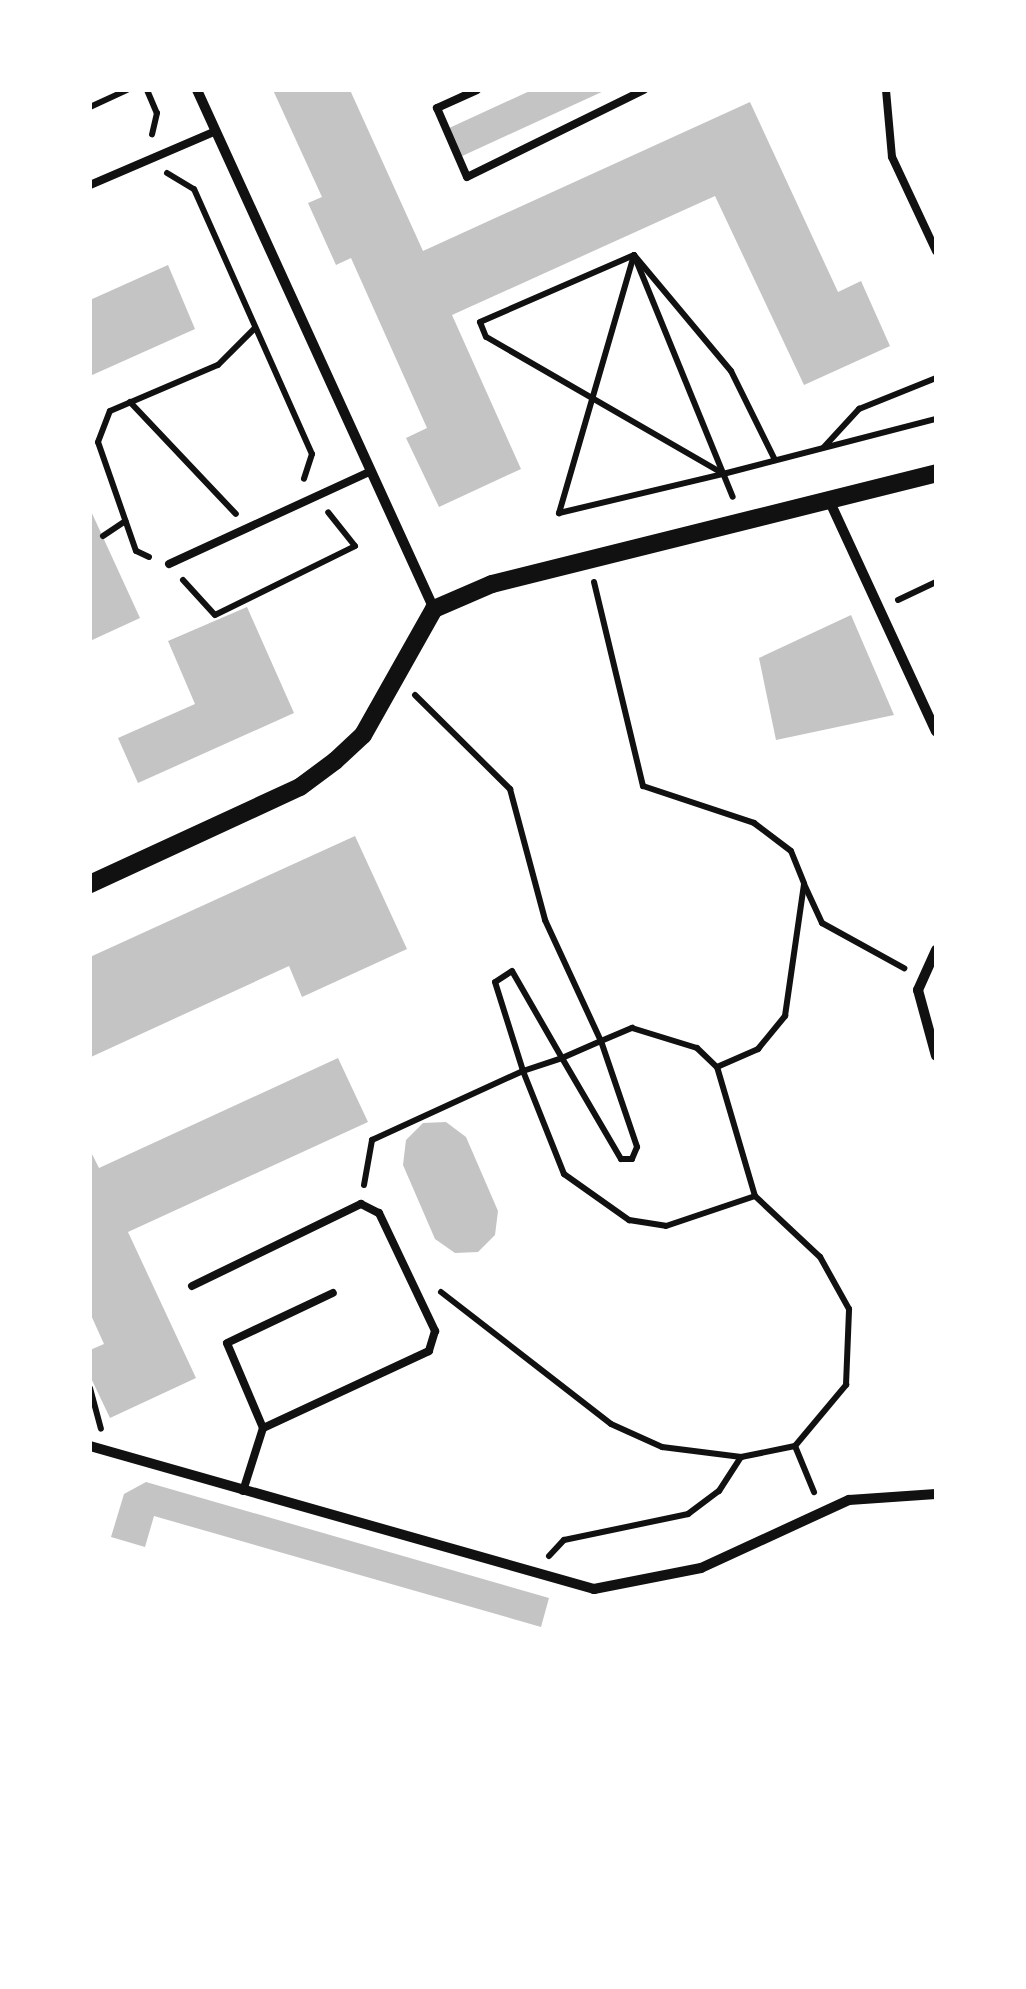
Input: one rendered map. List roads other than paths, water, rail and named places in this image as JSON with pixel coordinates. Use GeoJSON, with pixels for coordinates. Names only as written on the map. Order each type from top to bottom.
{"type":"FeatureCollection","features":[{"type":"Feature","properties":{"kind":"street"},"geometry":{"type":"LineString","coordinates":[[197,90],[434,609]]}},
{"type":"Feature","properties":{"kind":"street"},"geometry":{"type":"LineString","coordinates":[[90,884],[300,788],[363,735],[434,609],[588,560],[936,473]]}},
{"type":"Feature","properties":{"kind":"street"},"geometry":{"type":"LineString","coordinates":[[829,500],[936,732]]}},
{"type":"Feature","properties":{"kind":"street"},"geometry":{"type":"LineString","coordinates":[[936,950],[921,974],[919,1008],[936,1056]]}},
{"type":"Feature","properties":{"kind":"street"},"geometry":{"type":"LineString","coordinates":[[90,1446],[594,1589],[650,1584],[822,1512],[878,1493],[936,1494]]}},
{"type":"Feature","properties":{"kind":"lane"},"geometry":{"type":"LineString","coordinates":[[476,90],[437,108],[466,177],[644,90]]}},
{"type":"Feature","properties":{"kind":"lane"},"geometry":{"type":"LineString","coordinates":[[886,90],[892,157],[936,251]]}},
{"type":"Feature","properties":{"kind":"lane"},"geometry":{"type":"LineString","coordinates":[[90,185],[216,131]]}},
{"type":"Feature","properties":{"kind":"lane"},"geometry":{"type":"LineString","coordinates":[[168,564],[370,472]]}},
{"type":"Feature","properties":{"kind":"lane"},"geometry":{"type":"LineString","coordinates":[[192,1286],[361,1204],[379,1212],[435,1331],[429,1351],[263,1428]]}},
{"type":"Feature","properties":{"kind":"lane"},"geometry":{"type":"LineString","coordinates":[[243,1491],[263,1428],[227,1343],[333,1293]]}}]}
